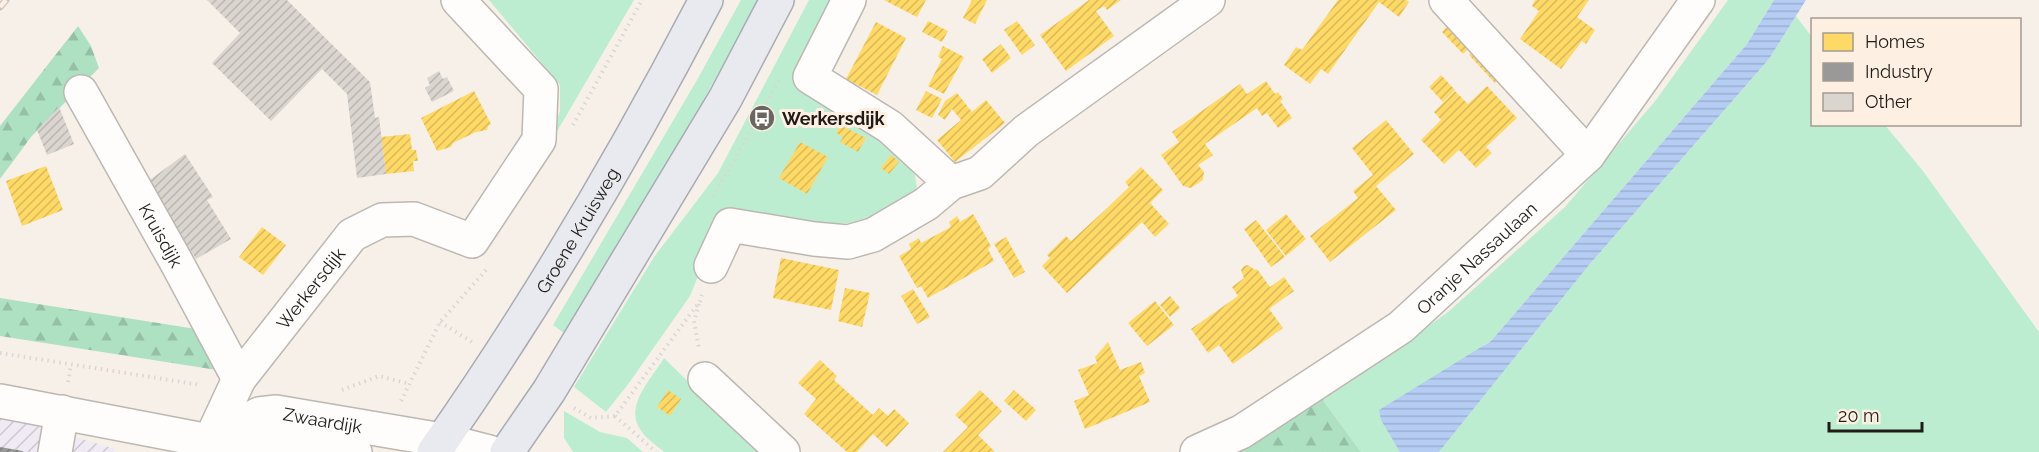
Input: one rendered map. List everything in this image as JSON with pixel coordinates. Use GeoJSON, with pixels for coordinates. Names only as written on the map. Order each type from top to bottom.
{"type":"FeatureCollection","features":[{"type":"Feature","properties":{"kind":"main road","name":"Groene Kruisweg"},"geometry":{"type":"LineString","coordinates":[[438,446],[522,320],[592,205],[662,84],[706,0]]}},
{"type":"Feature","properties":{"kind":"main road"},"geometry":{"type":"LineString","coordinates":[[507,452],[549,391],[725,99],[777,0]]}},
{"type":"Feature","properties":{"kind":"street"},"geometry":{"type":"LineString","coordinates":[[849,0],[810,77],[890,127],[951,183]]}},
{"type":"Feature","properties":{"kind":"street"},"geometry":{"type":"LineString","coordinates":[[711,266],[730,225],[814,239],[848,242],[873,235],[926,204],[951,183],[980,174],[1026,131],[1208,0]]}},
{"type":"Feature","properties":{"kind":"street"},"geometry":{"type":"LineString","coordinates":[[1446,0],[1588,155]]}},
{"type":"Feature","properties":{"kind":"street","name":"Oranje Nassaulaan"},"geometry":{"type":"LineString","coordinates":[[1197,452],[1241,432],[1401,327],[1588,155],[1698,0]]}},
{"type":"Feature","properties":{"kind":"street","name":"Werkersdijk"},"geometry":{"type":"LineString","coordinates":[[207,446],[236,383],[352,235],[382,220],[414,219],[472,241],[539,140],[541,89],[460,1]]}},
{"type":"Feature","properties":{"kind":"street","name":"Kruisdijk"},"geometry":{"type":"LineString","coordinates":[[81,92],[178,265],[236,383]]}},
{"type":"Feature","properties":{"kind":"street"},"geometry":{"type":"LineString","coordinates":[[705,379],[783,452]]}},
{"type":"Feature","properties":{"kind":"street","name":"Zwaardijk"},"geometry":{"type":"LineString","coordinates":[[0,400],[207,446],[270,438],[330,446],[355,452]]}},
{"type":"Feature","properties":{"kind":"street"},"geometry":{"type":"LineString","coordinates":[[55,452],[62,412]]}},
{"type":"Feature","properties":{"kind":"street","name":"Zwaardijk"},"geometry":{"type":"LineString","coordinates":[[207,446],[259,414],[276,412],[438,446],[489,452]]}},
{"type":"Feature","properties":{"kind":"path"},"geometry":{"type":"LineString","coordinates":[[710,202],[786,68],[810,77]]}},
{"type":"Feature","properties":{"kind":"path"},"geometry":{"type":"LineString","coordinates":[[705,379],[693,321],[711,266]]}},
{"type":"Feature","properties":{"kind":"path"},"geometry":{"type":"LineString","coordinates":[[656,452],[615,416],[700,301]]}},
{"type":"Feature","properties":{"kind":"path"},"geometry":{"type":"LineString","coordinates":[[410,384],[440,322]]}},
{"type":"Feature","properties":{"kind":"shaded area"},"geometry":{"type":"Polygon","coordinates":[[[0,414],[115,449],[114,452],[0,452],[0,414]]]}},
{"type":"Feature","properties":{"kind":"green space"},"geometry":{"type":"Polygon","coordinates":[[[489,0],[634,0],[549,145],[560,111],[560,85],[489,0]]]}},
{"type":"Feature","properties":{"kind":"green space"},"geometry":{"type":"Polygon","coordinates":[[[741,0],[759,0],[662,175],[565,334],[553,325],[697,80],[741,0]]]}},
{"type":"Feature","properties":{"kind":"green space"},"geometry":{"type":"Polygon","coordinates":[[[809,0],[835,0],[795,83],[893,147],[915,175],[917,189],[899,206],[878,217],[853,222],[827,224],[801,222],[725,210],[690,296],[606,412],[574,387],[654,257],[718,173],[809,0]]]}},
{"type":"Feature","properties":{"kind":"green space"},"geometry":{"type":"Polygon","coordinates":[[[1728,0],[1774,0],[1747,44],[1491,341],[1485,344],[1400,452],[1361,452],[1322,399],[1448,312],[1565,207],[1656,100],[1728,0]]]}},
{"type":"Feature","properties":{"kind":"green space"},"geometry":{"type":"Polygon","coordinates":[[[1796,16],[1811,36],[1811,126],[1886,126],[1923,171],[2039,332],[2039,452],[1439,452],[1589,265],[1769,59],[1796,16]]]}},
{"type":"Feature","properties":{"kind":"green space"},"geometry":{"type":"Polygon","coordinates":[[[78,26],[91,46],[99,68],[31,137],[0,179],[0,126],[78,26]]]}},
{"type":"Feature","properties":{"kind":"green space"},"geometry":{"type":"Polygon","coordinates":[[[0,298],[196,329],[217,370],[0,336],[0,298]]]}},
{"type":"Feature","properties":{"kind":"green space"},"geometry":{"type":"Polygon","coordinates":[[[664,358],[760,452],[664,452],[648,438],[640,429],[635,411],[642,392],[664,358]]]}},
{"type":"Feature","properties":{"kind":"green space"},"geometry":{"type":"Polygon","coordinates":[[[1322,399],[1361,452],[1232,452],[1260,438],[1322,399]]]}},
{"type":"Feature","properties":{"kind":"green space"},"geometry":{"type":"Polygon","coordinates":[[[564,411],[600,432],[627,438],[643,452],[573,452],[564,438],[564,411]]]}},
{"type":"Feature","properties":{"kind":"water"},"geometry":{"type":"Polygon","coordinates":[[[1774,0],[1806,0],[1769,59],[1589,265],[1439,452],[1400,452],[1381,420],[1379,410],[1491,341],[1747,44],[1774,0]]]}},
{"type":"Feature","properties":{"kind":"building: Homes"},"geometry":{"type":"Polygon","coordinates":[[[884,0],[926,0],[917,17],[884,0]]]}},
{"type":"Feature","properties":{"kind":"building: Homes"},"geometry":{"type":"Polygon","coordinates":[[[972,0],[987,0],[975,24],[963,18],[972,0]]]}},
{"type":"Feature","properties":{"kind":"building: Homes"},"geometry":{"type":"Polygon","coordinates":[[[1089,0],[1121,0],[1107,10],[1104,6],[1096,11],[1114,36],[1066,71],[1040,35],[1089,0]]]}},
{"type":"Feature","properties":{"kind":"building: Homes"},"geometry":{"type":"Polygon","coordinates":[[[1338,0],[1406,0],[1409,2],[1399,17],[1379,2],[1328,74],[1321,69],[1310,84],[1284,65],[1296,47],[1302,50],[1338,0]]]}},
{"type":"Feature","properties":{"kind":"building: Homes"},"geometry":{"type":"Polygon","coordinates":[[[1535,0],[1589,0],[1577,17],[1595,30],[1586,44],[1582,41],[1561,69],[1520,39],[1539,11],[1532,6],[1535,0]]]}},
{"type":"Feature","properties":{"kind":"building: Homes"},"geometry":{"type":"Polygon","coordinates":[[[1455,18],[1477,40],[1463,54],[1442,32],[1455,18]]]}},
{"type":"Feature","properties":{"kind":"building: Homes"},"geometry":{"type":"Polygon","coordinates":[[[928,21],[948,31],[942,42],[922,32],[928,21]]]}},
{"type":"Feature","properties":{"kind":"building: Homes"},"geometry":{"type":"Polygon","coordinates":[[[1017,21],[1035,45],[1022,55],[1004,30],[1017,21]]]}},
{"type":"Feature","properties":{"kind":"building: Homes"},"geometry":{"type":"Polygon","coordinates":[[[876,22],[906,38],[877,95],[846,79],[876,22]]]}},
{"type":"Feature","properties":{"kind":"building: Homes"},"geometry":{"type":"Polygon","coordinates":[[[1480,43],[1507,71],[1495,83],[1469,55],[1480,43]]]}},
{"type":"Feature","properties":{"kind":"building: Homes"},"geometry":{"type":"Polygon","coordinates":[[[1001,44],[1011,58],[992,73],[982,59],[1001,44]]]}},
{"type":"Feature","properties":{"kind":"building: Homes"},"geometry":{"type":"Polygon","coordinates":[[[943,46],[964,57],[944,94],[928,86],[942,59],[938,57],[943,46]]]}},
{"type":"Feature","properties":{"kind":"building: Homes"},"geometry":{"type":"Polygon","coordinates":[[[1441,75],[1455,90],[1443,102],[1429,87],[1441,75]]]}},
{"type":"Feature","properties":{"kind":"building: Homes"},"geometry":{"type":"Polygon","coordinates":[[[1266,81],[1275,94],[1278,92],[1283,99],[1280,101],[1292,118],[1278,128],[1267,113],[1262,116],[1257,108],[1205,144],[1213,155],[1198,165],[1204,172],[1203,180],[1191,188],[1183,186],[1161,155],[1179,142],[1172,132],[1240,84],[1247,94],[1266,81]]]}},
{"type":"Feature","properties":{"kind":"building: Homes"},"geometry":{"type":"Polygon","coordinates":[[[1487,86],[1517,118],[1486,147],[1492,153],[1476,168],[1459,150],[1444,164],[1421,140],[1441,120],[1434,112],[1455,91],[1468,104],[1487,86]]]}},
{"type":"Feature","properties":{"kind":"building: Homes"},"geometry":{"type":"Polygon","coordinates":[[[474,91],[491,124],[487,130],[476,132],[453,143],[451,147],[437,151],[421,118],[474,91]]]}},
{"type":"Feature","properties":{"kind":"building: Homes"},"geometry":{"type":"Polygon","coordinates":[[[926,91],[942,99],[932,118],[916,110],[926,91]]]}},
{"type":"Feature","properties":{"kind":"building: Homes"},"geometry":{"type":"Polygon","coordinates":[[[957,93],[972,112],[986,100],[1005,123],[955,162],[937,140],[961,120],[952,109],[945,120],[938,115],[945,101],[957,93]]]}},
{"type":"Feature","properties":{"kind":"building: Homes"},"geometry":{"type":"Polygon","coordinates":[[[1386,120],[1414,154],[1376,186],[1396,210],[1330,262],[1310,236],[1358,198],[1353,191],[1373,175],[1352,148],[1386,120]]]}},
{"type":"Feature","properties":{"kind":"building: Homes"},"geometry":{"type":"Polygon","coordinates":[[[840,125],[866,138],[858,152],[840,142],[843,137],[836,133],[840,125]]]}},
{"type":"Feature","properties":{"kind":"building: Homes"},"geometry":{"type":"Polygon","coordinates":[[[410,134],[412,150],[416,150],[418,161],[413,161],[414,171],[386,174],[381,137],[410,134]]]}},
{"type":"Feature","properties":{"kind":"building: Homes"},"geometry":{"type":"Polygon","coordinates":[[[800,142],[828,157],[807,194],[779,178],[800,142]]]}},
{"type":"Feature","properties":{"kind":"building: Homes"},"geometry":{"type":"Polygon","coordinates":[[[891,155],[899,162],[889,174],[881,168],[891,155]]]}},
{"type":"Feature","properties":{"kind":"building: Homes"},"geometry":{"type":"Polygon","coordinates":[[[46,166],[63,210],[22,226],[6,181],[46,166]]]}},
{"type":"Feature","properties":{"kind":"building: Homes"},"geometry":{"type":"Polygon","coordinates":[[[1141,167],[1163,190],[1150,203],[1169,224],[1155,237],[1142,222],[1067,293],[1042,266],[1050,258],[1047,255],[1066,236],[1071,241],[1104,211],[1129,187],[1125,182],[1141,167]]]}},
{"type":"Feature","properties":{"kind":"building: Homes"},"geometry":{"type":"Polygon","coordinates":[[[973,214],[991,246],[988,249],[994,261],[928,298],[921,286],[917,288],[899,256],[911,249],[909,244],[919,238],[921,243],[951,227],[949,222],[957,216],[960,222],[973,214]]]}},
{"type":"Feature","properties":{"kind":"building: Homes"},"geometry":{"type":"Polygon","coordinates":[[[1286,214],[1306,239],[1286,256],[1266,230],[1286,214]]]}},
{"type":"Feature","properties":{"kind":"building: Homes"},"geometry":{"type":"Polygon","coordinates":[[[1256,220],[1285,257],[1271,267],[1244,229],[1256,220]]]}},
{"type":"Feature","properties":{"kind":"building: Homes"},"geometry":{"type":"Polygon","coordinates":[[[262,227],[286,245],[263,275],[239,257],[262,227]]]}},
{"type":"Feature","properties":{"kind":"building: Homes"},"geometry":{"type":"Polygon","coordinates":[[[1006,237],[1025,272],[1014,278],[994,244],[1006,237]]]}},
{"type":"Feature","properties":{"kind":"building: Homes"},"geometry":{"type":"Polygon","coordinates":[[[781,258],[839,270],[831,310],[773,298],[781,258]]]}},
{"type":"Feature","properties":{"kind":"building: Homes"},"geometry":{"type":"Polygon","coordinates":[[[1248,265],[1257,269],[1270,287],[1284,277],[1294,291],[1269,309],[1283,328],[1233,364],[1219,345],[1208,353],[1191,329],[1238,296],[1232,287],[1244,278],[1241,270],[1248,265]]]}},
{"type":"Feature","properties":{"kind":"building: Homes"},"geometry":{"type":"Polygon","coordinates":[[[845,288],[870,293],[862,327],[838,321],[845,288]]]}},
{"type":"Feature","properties":{"kind":"building: Homes"},"geometry":{"type":"Polygon","coordinates":[[[913,289],[930,317],[917,324],[901,296],[913,289]]]}},
{"type":"Feature","properties":{"kind":"building: Homes"},"geometry":{"type":"Polygon","coordinates":[[[1170,296],[1180,308],[1170,317],[1160,305],[1170,296]]]}},
{"type":"Feature","properties":{"kind":"building: Homes"},"geometry":{"type":"Polygon","coordinates":[[[1155,301],[1174,325],[1147,346],[1128,323],[1155,301]]]}},
{"type":"Feature","properties":{"kind":"building: Homes"},"geometry":{"type":"Polygon","coordinates":[[[1108,342],[1120,370],[1141,362],[1145,373],[1139,376],[1150,402],[1085,429],[1074,401],[1089,395],[1078,370],[1097,363],[1095,357],[1108,342]]]}},
{"type":"Feature","properties":{"kind":"building: Homes"},"geometry":{"type":"Polygon","coordinates":[[[820,360],[837,376],[834,380],[873,415],[879,408],[888,416],[894,409],[909,423],[887,447],[873,434],[857,452],[847,452],[804,414],[816,399],[798,383],[820,360]]]}},
{"type":"Feature","properties":{"kind":"building: Homes"},"geometry":{"type":"Polygon","coordinates":[[[668,390],[681,399],[670,416],[657,407],[668,390]]]}},
{"type":"Feature","properties":{"kind":"building: Homes"},"geometry":{"type":"Polygon","coordinates":[[[980,390],[1002,411],[978,435],[995,452],[943,452],[968,427],[955,415],[980,390]]]}},
{"type":"Feature","properties":{"kind":"building: Homes"},"geometry":{"type":"Polygon","coordinates":[[[1014,390],[1036,410],[1026,421],[1004,401],[1014,390]]]}},
{"type":"Feature","properties":{"kind":"building: Industry"},"geometry":{"type":"Polygon","coordinates":[[[0,447],[23,451],[23,452],[0,452],[0,447]]]}},
{"type":"Feature","properties":{"kind":"building: Other"},"geometry":{"type":"Polygon","coordinates":[[[207,0],[287,0],[370,82],[375,118],[379,117],[386,174],[357,178],[347,94],[322,69],[271,121],[212,63],[240,33],[207,0]]]}},
{"type":"Feature","properties":{"kind":"building: Other"},"geometry":{"type":"Polygon","coordinates":[[[439,71],[443,79],[447,77],[454,91],[432,102],[425,88],[430,85],[427,78],[439,71]]]}},
{"type":"Feature","properties":{"kind":"building: Other"},"geometry":{"type":"Polygon","coordinates":[[[59,107],[74,144],[47,155],[37,130],[59,107]]]}},
{"type":"Feature","properties":{"kind":"building: Other"},"geometry":{"type":"Polygon","coordinates":[[[185,154],[213,197],[207,200],[231,239],[196,259],[147,182],[185,154]]]}},
{"type":"Feature","properties":{"kind":"railway"},"geometry":{"type":"LineString","coordinates":[[0,7],[6,0]]}},
{"type":"Feature","properties":{"kind":"place","name":"Werkersdijk"},"geometry":{"type":"Point","coordinates":[762,118]}}]}
